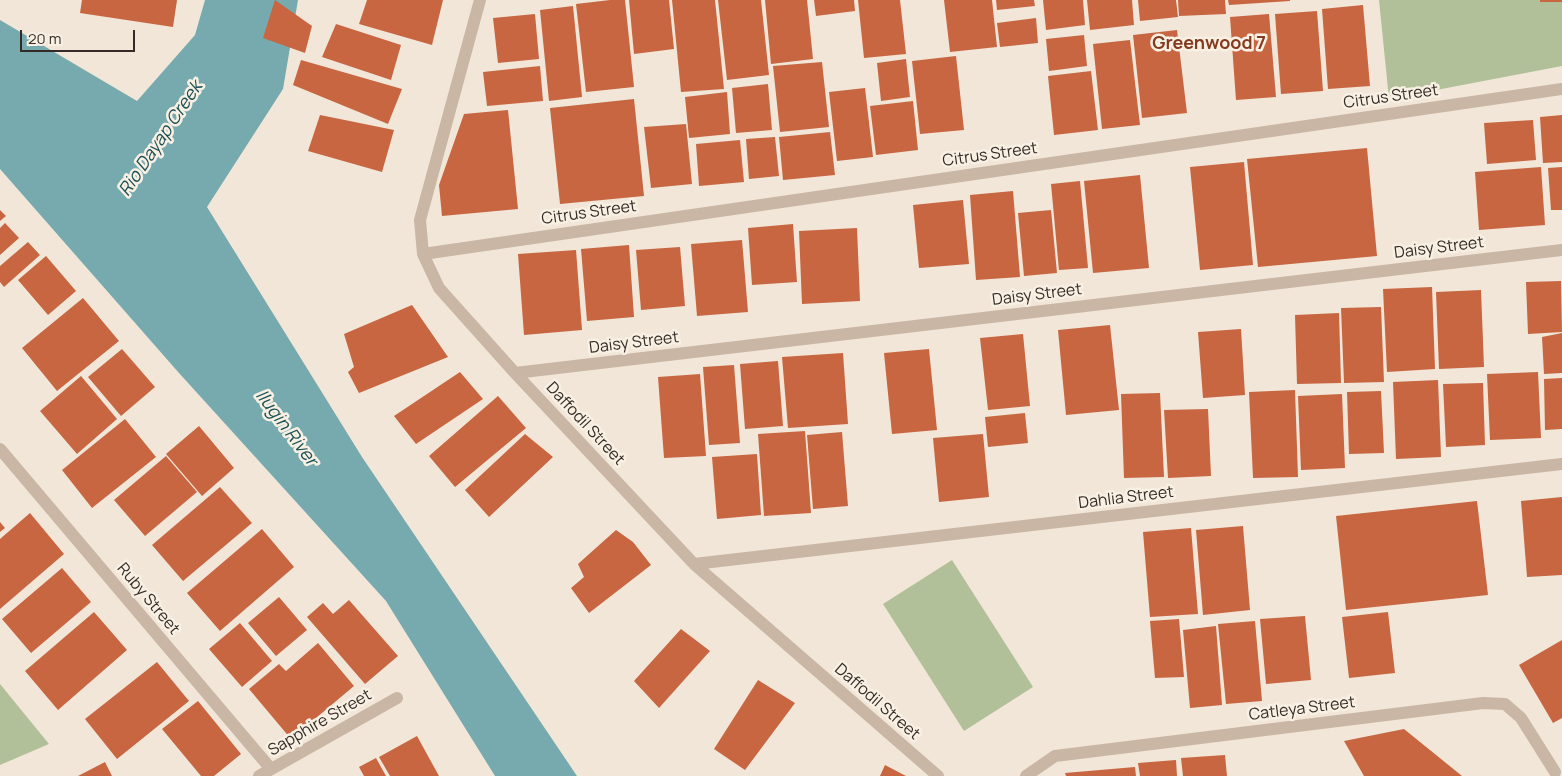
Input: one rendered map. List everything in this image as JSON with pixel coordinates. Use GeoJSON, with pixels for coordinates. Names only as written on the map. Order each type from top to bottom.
{"type":"FeatureCollection","features":[{"type":"Feature","properties":{"kind":"street","name":"Daffodil Street"},"geometry":{"type":"LineString","coordinates":[[480,0],[420,220],[423,254],[439,288],[515,373],[694,564],[938,776]]}},
{"type":"Feature","properties":{"kind":"street","name":"Citrus Street"},"geometry":{"type":"LineString","coordinates":[[423,254],[1562,89]]}},
{"type":"Feature","properties":{"kind":"street","name":"Daisy Street"},"geometry":{"type":"LineString","coordinates":[[515,373],[1562,250]]}},
{"type":"Feature","properties":{"kind":"street","name":"Ruby Street"},"geometry":{"type":"LineString","coordinates":[[0,449],[272,769]]}},
{"type":"Feature","properties":{"kind":"street","name":"Dahlia Street"},"geometry":{"type":"LineString","coordinates":[[694,564],[1562,464]]}},
{"type":"Feature","properties":{"kind":"street","name":"Sapphire Street"},"geometry":{"type":"LineString","coordinates":[[259,776],[397,698]]}},
{"type":"Feature","properties":{"kind":"street","name":"Catleya Street"},"geometry":{"type":"LineString","coordinates":[[1026,776],[1055,756],[1483,702],[1505,704],[1521,718],[1555,772]]}},
{"type":"Feature","properties":{"kind":"green space"},"geometry":{"type":"Polygon","coordinates":[[[1379,0],[1562,0],[1562,66],[1389,99],[1379,0]]]}},
{"type":"Feature","properties":{"kind":"green space"},"geometry":{"type":"Polygon","coordinates":[[[952,560],[1033,687],[964,731],[883,604],[952,560]]]}},
{"type":"Feature","properties":{"kind":"green space"},"geometry":{"type":"Polygon","coordinates":[[[0,684],[49,744],[0,765],[0,684]]]}},
{"type":"Feature","properties":{"kind":"water"},"geometry":{"type":"Polygon","coordinates":[[[205,0],[298,0],[283,89],[207,207],[362,457],[577,776],[495,776],[386,601],[179,373],[0,169],[0,20],[137,101],[195,35],[205,0]]]}},
{"type":"Feature","properties":{"kind":"building"},"geometry":{"type":"Polygon","coordinates":[[[82,0],[177,0],[173,27],[80,13],[82,0]]]}},
{"type":"Feature","properties":{"kind":"building"},"geometry":{"type":"Polygon","coordinates":[[[275,0],[312,26],[305,53],[263,38],[275,0]]]}},
{"type":"Feature","properties":{"kind":"building"},"geometry":{"type":"Polygon","coordinates":[[[367,0],[443,0],[432,45],[359,24],[367,0]]]}},
{"type":"Feature","properties":{"kind":"building"},"geometry":{"type":"Polygon","coordinates":[[[625,0],[634,87],[586,92],[576,4],[625,0]]]}},
{"type":"Feature","properties":{"kind":"building"},"geometry":{"type":"Polygon","coordinates":[[[629,0],[669,0],[674,49],[634,54],[629,0]]]}},
{"type":"Feature","properties":{"kind":"building"},"geometry":{"type":"Polygon","coordinates":[[[672,0],[715,0],[724,89],[681,92],[672,0]]]}},
{"type":"Feature","properties":{"kind":"building"},"geometry":{"type":"Polygon","coordinates":[[[718,0],[761,0],[769,75],[727,80],[718,0]]]}},
{"type":"Feature","properties":{"kind":"building"},"geometry":{"type":"Polygon","coordinates":[[[765,0],[807,0],[813,59],[771,64],[765,0]]]}},
{"type":"Feature","properties":{"kind":"building"},"geometry":{"type":"Polygon","coordinates":[[[814,0],[854,0],[855,11],[816,16],[814,0]]]}},
{"type":"Feature","properties":{"kind":"building"},"geometry":{"type":"Polygon","coordinates":[[[858,0],[900,0],[906,54],[864,58],[858,0]]]}},
{"type":"Feature","properties":{"kind":"building"},"geometry":{"type":"Polygon","coordinates":[[[944,0],[992,0],[997,47],[950,52],[944,0]]]}},
{"type":"Feature","properties":{"kind":"building"},"geometry":{"type":"Polygon","coordinates":[[[996,0],[1034,0],[1035,6],[997,10],[996,0]]]}},
{"type":"Feature","properties":{"kind":"building"},"geometry":{"type":"Polygon","coordinates":[[[1043,0],[1083,0],[1085,25],[1046,30],[1043,0]]]}},
{"type":"Feature","properties":{"kind":"building"},"geometry":{"type":"Polygon","coordinates":[[[1087,0],[1132,0],[1134,25],[1090,30],[1087,0]]]}},
{"type":"Feature","properties":{"kind":"building"},"geometry":{"type":"Polygon","coordinates":[[[1138,0],[1176,0],[1178,17],[1140,21],[1138,0]]]}},
{"type":"Feature","properties":{"kind":"building"},"geometry":{"type":"Polygon","coordinates":[[[1178,0],[1225,0],[1226,14],[1179,16],[1178,0]]]}},
{"type":"Feature","properties":{"kind":"building"},"geometry":{"type":"Polygon","coordinates":[[[1228,0],[1290,0],[1290,1],[1229,5],[1228,0]]]}},
{"type":"Feature","properties":{"kind":"building"},"geometry":{"type":"Polygon","coordinates":[[[1540,0],[1562,0],[1562,2],[1540,2],[1540,0]]]}},
{"type":"Feature","properties":{"kind":"building"},"geometry":{"type":"Polygon","coordinates":[[[1363,5],[1370,86],[1328,89],[1322,9],[1363,5]]]}},
{"type":"Feature","properties":{"kind":"building"},"geometry":{"type":"Polygon","coordinates":[[[573,6],[582,97],[549,101],[540,10],[573,6]]]}},
{"type":"Feature","properties":{"kind":"building"},"geometry":{"type":"Polygon","coordinates":[[[1317,11],[1323,91],[1281,94],[1275,14],[1317,11]]]}},
{"type":"Feature","properties":{"kind":"building"},"geometry":{"type":"Polygon","coordinates":[[[535,14],[539,59],[498,63],[493,18],[535,14]]]}},
{"type":"Feature","properties":{"kind":"building"},"geometry":{"type":"Polygon","coordinates":[[[1269,14],[1276,97],[1236,100],[1230,17],[1269,14]]]}},
{"type":"Feature","properties":{"kind":"building"},"geometry":{"type":"Polygon","coordinates":[[[1036,18],[1038,43],[1000,47],[997,23],[1036,18]]]}},
{"type":"Feature","properties":{"kind":"building"},"geometry":{"type":"Polygon","coordinates":[[[336,24],[401,45],[391,80],[322,57],[336,24]]]}},
{"type":"Feature","properties":{"kind":"building"},"geometry":{"type":"Polygon","coordinates":[[[1177,30],[1187,113],[1142,118],[1133,35],[1177,30]]]}},
{"type":"Feature","properties":{"kind":"building"},"geometry":{"type":"Polygon","coordinates":[[[1084,35],[1087,66],[1049,71],[1046,39],[1084,35]]]}},
{"type":"Feature","properties":{"kind":"building"},"geometry":{"type":"Polygon","coordinates":[[[1130,40],[1140,125],[1102,129],[1093,44],[1130,40]]]}},
{"type":"Feature","properties":{"kind":"building"},"geometry":{"type":"Polygon","coordinates":[[[956,56],[964,130],[920,134],[912,61],[956,56]]]}},
{"type":"Feature","properties":{"kind":"building"},"geometry":{"type":"Polygon","coordinates":[[[906,59],[910,97],[881,101],[877,63],[906,59]]]}},
{"type":"Feature","properties":{"kind":"building"},"geometry":{"type":"Polygon","coordinates":[[[301,60],[402,89],[388,124],[293,85],[301,60]]]}},
{"type":"Feature","properties":{"kind":"building"},"geometry":{"type":"Polygon","coordinates":[[[822,62],[829,127],[780,132],[773,66],[822,62]]]}},
{"type":"Feature","properties":{"kind":"building"},"geometry":{"type":"Polygon","coordinates":[[[540,66],[543,101],[487,106],[483,72],[540,66]]]}},
{"type":"Feature","properties":{"kind":"building"},"geometry":{"type":"Polygon","coordinates":[[[1091,71],[1098,130],[1054,135],[1048,76],[1091,71]]]}},
{"type":"Feature","properties":{"kind":"building"},"geometry":{"type":"Polygon","coordinates":[[[768,84],[772,130],[736,133],[732,88],[768,84]]]}},
{"type":"Feature","properties":{"kind":"building"},"geometry":{"type":"Polygon","coordinates":[[[865,88],[873,157],[837,161],[829,92],[865,88]]]}},
{"type":"Feature","properties":{"kind":"building"},"geometry":{"type":"Polygon","coordinates":[[[727,92],[730,134],[689,138],[685,97],[727,92]]]}},
{"type":"Feature","properties":{"kind":"building"},"geometry":{"type":"Polygon","coordinates":[[[634,99],[644,196],[560,204],[550,108],[634,99]]]}},
{"type":"Feature","properties":{"kind":"building"},"geometry":{"type":"Polygon","coordinates":[[[913,101],[918,150],[876,155],[870,106],[913,101]]]}},
{"type":"Feature","properties":{"kind":"building"},"geometry":{"type":"Polygon","coordinates":[[[508,110],[518,209],[442,216],[439,185],[464,114],[508,110]]]}},
{"type":"Feature","properties":{"kind":"building"},"geometry":{"type":"Polygon","coordinates":[[[320,115],[394,130],[382,172],[308,151],[320,115]]]}},
{"type":"Feature","properties":{"kind":"building"},"geometry":{"type":"Polygon","coordinates":[[[1562,115],[1562,162],[1543,163],[1540,117],[1562,115]]]}},
{"type":"Feature","properties":{"kind":"building"},"geometry":{"type":"Polygon","coordinates":[[[1533,120],[1536,160],[1487,164],[1484,123],[1533,120]]]}},
{"type":"Feature","properties":{"kind":"building"},"geometry":{"type":"Polygon","coordinates":[[[686,124],[692,184],[651,188],[644,127],[686,124]]]}},
{"type":"Feature","properties":{"kind":"building"},"geometry":{"type":"Polygon","coordinates":[[[830,132],[835,175],[783,180],[779,137],[830,132]]]}},
{"type":"Feature","properties":{"kind":"building"},"geometry":{"type":"Polygon","coordinates":[[[775,137],[779,176],[749,179],[746,139],[775,137]]]}},
{"type":"Feature","properties":{"kind":"building"},"geometry":{"type":"Polygon","coordinates":[[[740,140],[744,182],[699,186],[696,144],[740,140]]]}},
{"type":"Feature","properties":{"kind":"building"},"geometry":{"type":"Polygon","coordinates":[[[1367,148],[1377,256],[1258,267],[1247,159],[1367,148]]]}},
{"type":"Feature","properties":{"kind":"building"},"geometry":{"type":"Polygon","coordinates":[[[1244,162],[1253,265],[1200,270],[1190,167],[1244,162]]]}},
{"type":"Feature","properties":{"kind":"building"},"geometry":{"type":"Polygon","coordinates":[[[1541,167],[1545,225],[1479,230],[1475,172],[1541,167]]]}},
{"type":"Feature","properties":{"kind":"building"},"geometry":{"type":"Polygon","coordinates":[[[1562,167],[1562,210],[1551,210],[1548,168],[1562,167]]]}},
{"type":"Feature","properties":{"kind":"building"},"geometry":{"type":"Polygon","coordinates":[[[1140,175],[1149,268],[1093,273],[1084,181],[1140,175]]]}},
{"type":"Feature","properties":{"kind":"building"},"geometry":{"type":"Polygon","coordinates":[[[1080,181],[1088,268],[1059,270],[1051,184],[1080,181]]]}},
{"type":"Feature","properties":{"kind":"building"},"geometry":{"type":"Polygon","coordinates":[[[1013,191],[1020,277],[976,280],[970,195],[1013,191]]]}},
{"type":"Feature","properties":{"kind":"building"},"geometry":{"type":"Polygon","coordinates":[[[963,200],[969,264],[919,268],[913,205],[963,200]]]}},
{"type":"Feature","properties":{"kind":"building"},"geometry":{"type":"Polygon","coordinates":[[[0,210],[6,216],[0,221],[0,210]]]}},
{"type":"Feature","properties":{"kind":"building"},"geometry":{"type":"Polygon","coordinates":[[[1051,210],[1057,273],[1024,276],[1018,213],[1051,210]]]}},
{"type":"Feature","properties":{"kind":"building"},"geometry":{"type":"Polygon","coordinates":[[[5,223],[19,238],[0,255],[0,228],[5,223]]]}},
{"type":"Feature","properties":{"kind":"building"},"geometry":{"type":"Polygon","coordinates":[[[793,224],[797,282],[752,285],[748,228],[793,224]]]}},
{"type":"Feature","properties":{"kind":"building"},"geometry":{"type":"Polygon","coordinates":[[[857,228],[860,301],[802,304],[799,231],[857,228]]]}},
{"type":"Feature","properties":{"kind":"building"},"geometry":{"type":"Polygon","coordinates":[[[742,240],[748,312],[697,316],[691,244],[742,240]]]}},
{"type":"Feature","properties":{"kind":"building"},"geometry":{"type":"Polygon","coordinates":[[[28,242],[40,255],[4,287],[0,282],[0,266],[28,242]]]}},
{"type":"Feature","properties":{"kind":"building"},"geometry":{"type":"Polygon","coordinates":[[[629,245],[634,317],[587,321],[581,249],[629,245]]]}},
{"type":"Feature","properties":{"kind":"building"},"geometry":{"type":"Polygon","coordinates":[[[680,247],[685,306],[641,310],[636,250],[680,247]]]}},
{"type":"Feature","properties":{"kind":"building"},"geometry":{"type":"Polygon","coordinates":[[[576,250],[582,330],[524,335],[518,254],[576,250]]]}},
{"type":"Feature","properties":{"kind":"building"},"geometry":{"type":"Polygon","coordinates":[[[46,256],[76,291],[48,315],[18,280],[46,256]]]}},
{"type":"Feature","properties":{"kind":"building"},"geometry":{"type":"Polygon","coordinates":[[[1561,281],[1562,332],[1528,334],[1526,282],[1561,281]]]}},
{"type":"Feature","properties":{"kind":"building"},"geometry":{"type":"Polygon","coordinates":[[[1432,287],[1435,369],[1387,372],[1383,289],[1432,287]]]}},
{"type":"Feature","properties":{"kind":"building"},"geometry":{"type":"Polygon","coordinates":[[[1481,290],[1484,367],[1439,369],[1436,292],[1481,290]]]}},
{"type":"Feature","properties":{"kind":"building"},"geometry":{"type":"Polygon","coordinates":[[[83,298],[119,341],[57,391],[22,348],[83,298]]]}},
{"type":"Feature","properties":{"kind":"building"},"geometry":{"type":"Polygon","coordinates":[[[412,305],[448,357],[359,393],[348,372],[354,367],[344,334],[412,305]]]}},
{"type":"Feature","properties":{"kind":"building"},"geometry":{"type":"Polygon","coordinates":[[[1381,307],[1384,382],[1344,383],[1341,308],[1381,307]]]}},
{"type":"Feature","properties":{"kind":"building"},"geometry":{"type":"Polygon","coordinates":[[[1339,313],[1341,383],[1297,384],[1295,315],[1339,313]]]}},
{"type":"Feature","properties":{"kind":"building"},"geometry":{"type":"Polygon","coordinates":[[[1110,325],[1119,410],[1066,415],[1058,330],[1110,325]]]}},
{"type":"Feature","properties":{"kind":"building"},"geometry":{"type":"Polygon","coordinates":[[[1241,329],[1245,395],[1203,398],[1198,332],[1241,329]]]}},
{"type":"Feature","properties":{"kind":"building"},"geometry":{"type":"Polygon","coordinates":[[[1562,333],[1562,373],[1544,374],[1542,337],[1562,333]]]}},
{"type":"Feature","properties":{"kind":"building"},"geometry":{"type":"Polygon","coordinates":[[[1023,334],[1030,406],[988,410],[980,338],[1023,334]]]}},
{"type":"Feature","properties":{"kind":"building"},"geometry":{"type":"Polygon","coordinates":[[[122,349],[155,387],[121,416],[88,377],[122,349]]]}},
{"type":"Feature","properties":{"kind":"building"},"geometry":{"type":"Polygon","coordinates":[[[929,349],[937,430],[892,434],[884,353],[929,349]]]}},
{"type":"Feature","properties":{"kind":"building"},"geometry":{"type":"Polygon","coordinates":[[[843,353],[848,424],[788,428],[782,357],[843,353]]]}},
{"type":"Feature","properties":{"kind":"building"},"geometry":{"type":"Polygon","coordinates":[[[778,361],[783,426],[745,429],[740,364],[778,361]]]}},
{"type":"Feature","properties":{"kind":"building"},"geometry":{"type":"Polygon","coordinates":[[[734,365],[740,443],[709,445],[703,367],[734,365]]]}},
{"type":"Feature","properties":{"kind":"building"},"geometry":{"type":"Polygon","coordinates":[[[460,372],[483,399],[416,444],[394,416],[460,372]]]}},
{"type":"Feature","properties":{"kind":"building"},"geometry":{"type":"Polygon","coordinates":[[[1538,372],[1541,438],[1490,440],[1487,374],[1538,372]]]}},
{"type":"Feature","properties":{"kind":"building"},"geometry":{"type":"Polygon","coordinates":[[[700,374],[706,456],[664,458],[658,377],[700,374]]]}},
{"type":"Feature","properties":{"kind":"building"},"geometry":{"type":"Polygon","coordinates":[[[81,376],[117,419],[77,454],[40,411],[81,376]]]}},
{"type":"Feature","properties":{"kind":"building"},"geometry":{"type":"Polygon","coordinates":[[[1562,378],[1562,429],[1545,430],[1544,379],[1562,378]]]}},
{"type":"Feature","properties":{"kind":"building"},"geometry":{"type":"Polygon","coordinates":[[[1438,380],[1441,457],[1396,459],[1393,382],[1438,380]]]}},
{"type":"Feature","properties":{"kind":"building"},"geometry":{"type":"Polygon","coordinates":[[[1483,383],[1485,445],[1446,447],[1443,384],[1483,383]]]}},
{"type":"Feature","properties":{"kind":"building"},"geometry":{"type":"Polygon","coordinates":[[[1295,390],[1298,477],[1253,478],[1249,392],[1295,390]]]}},
{"type":"Feature","properties":{"kind":"building"},"geometry":{"type":"Polygon","coordinates":[[[1381,391],[1384,453],[1349,454],[1347,392],[1381,391]]]}},
{"type":"Feature","properties":{"kind":"building"},"geometry":{"type":"Polygon","coordinates":[[[1160,393],[1164,477],[1124,478],[1121,394],[1160,393]]]}},
{"type":"Feature","properties":{"kind":"building"},"geometry":{"type":"Polygon","coordinates":[[[1342,394],[1345,468],[1301,470],[1298,396],[1342,394]]]}},
{"type":"Feature","properties":{"kind":"building"},"geometry":{"type":"Polygon","coordinates":[[[498,396],[526,428],[455,487],[429,456],[498,396]]]}},
{"type":"Feature","properties":{"kind":"building"},"geometry":{"type":"Polygon","coordinates":[[[1208,409],[1211,476],[1168,478],[1164,410],[1208,409]]]}},
{"type":"Feature","properties":{"kind":"building"},"geometry":{"type":"Polygon","coordinates":[[[1025,413],[1028,443],[988,447],[985,417],[1025,413]]]}},
{"type":"Feature","properties":{"kind":"building"},"geometry":{"type":"Polygon","coordinates":[[[125,419],[156,457],[92,508],[62,470],[125,419]]]}},
{"type":"Feature","properties":{"kind":"building"},"geometry":{"type":"Polygon","coordinates":[[[199,426],[234,468],[202,496],[166,454],[199,426]]]}},
{"type":"Feature","properties":{"kind":"building"},"geometry":{"type":"Polygon","coordinates":[[[805,431],[811,513],[764,516],[758,434],[805,431]]]}},
{"type":"Feature","properties":{"kind":"building"},"geometry":{"type":"Polygon","coordinates":[[[842,432],[848,506],[813,509],[807,435],[842,432]]]}},
{"type":"Feature","properties":{"kind":"building"},"geometry":{"type":"Polygon","coordinates":[[[525,434],[553,457],[489,517],[465,490],[525,434]]]}},
{"type":"Feature","properties":{"kind":"building"},"geometry":{"type":"Polygon","coordinates":[[[983,434],[989,497],[939,502],[933,438],[983,434]]]}},
{"type":"Feature","properties":{"kind":"building"},"geometry":{"type":"Polygon","coordinates":[[[757,454],[761,515],[717,519],[712,457],[757,454]]]}},
{"type":"Feature","properties":{"kind":"building"},"geometry":{"type":"Polygon","coordinates":[[[166,456],[197,492],[145,536],[114,500],[166,456]]]}},
{"type":"Feature","properties":{"kind":"building"},"geometry":{"type":"Polygon","coordinates":[[[220,487],[252,523],[183,581],[152,545],[220,487]]]}},
{"type":"Feature","properties":{"kind":"building"},"geometry":{"type":"Polygon","coordinates":[[[1562,497],[1562,575],[1527,577],[1521,501],[1562,497]]]}},
{"type":"Feature","properties":{"kind":"building"},"geometry":{"type":"Polygon","coordinates":[[[1477,501],[1488,595],[1346,610],[1336,516],[1477,501]]]}},
{"type":"Feature","properties":{"kind":"building"},"geometry":{"type":"Polygon","coordinates":[[[30,513],[64,554],[0,609],[0,539],[30,513]]]}},
{"type":"Feature","properties":{"kind":"building"},"geometry":{"type":"Polygon","coordinates":[[[0,522],[5,528],[0,532],[0,522]]]}},
{"type":"Feature","properties":{"kind":"building"},"geometry":{"type":"Polygon","coordinates":[[[1243,526],[1250,610],[1203,615],[1196,530],[1243,526]]]}},
{"type":"Feature","properties":{"kind":"building"},"geometry":{"type":"Polygon","coordinates":[[[1191,528],[1198,614],[1150,617],[1143,532],[1191,528]]]}},
{"type":"Feature","properties":{"kind":"building"},"geometry":{"type":"Polygon","coordinates":[[[262,529],[294,567],[220,631],[187,593],[262,529]]]}},
{"type":"Feature","properties":{"kind":"building"},"geometry":{"type":"Polygon","coordinates":[[[616,530],[633,542],[651,565],[589,613],[571,588],[584,577],[578,564],[616,530]]]}},
{"type":"Feature","properties":{"kind":"building"},"geometry":{"type":"Polygon","coordinates":[[[62,568],[91,602],[31,653],[2,619],[62,568]]]}},
{"type":"Feature","properties":{"kind":"building"},"geometry":{"type":"Polygon","coordinates":[[[279,597],[307,630],[276,656],[248,623],[279,597]]]}},
{"type":"Feature","properties":{"kind":"building"},"geometry":{"type":"Polygon","coordinates":[[[349,600],[398,656],[365,684],[307,617],[323,603],[333,614],[349,600]]]}},
{"type":"Feature","properties":{"kind":"building"},"geometry":{"type":"Polygon","coordinates":[[[94,612],[127,650],[58,710],[25,671],[94,612]]]}},
{"type":"Feature","properties":{"kind":"building"},"geometry":{"type":"Polygon","coordinates":[[[1388,612],[1395,673],[1349,678],[1342,617],[1388,612]]]}},
{"type":"Feature","properties":{"kind":"building"},"geometry":{"type":"Polygon","coordinates":[[[1305,616],[1311,680],[1266,684],[1260,619],[1305,616]]]}},
{"type":"Feature","properties":{"kind":"building"},"geometry":{"type":"Polygon","coordinates":[[[1179,619],[1184,677],[1155,678],[1150,621],[1179,619]]]}},
{"type":"Feature","properties":{"kind":"building"},"geometry":{"type":"Polygon","coordinates":[[[1255,621],[1262,701],[1226,704],[1218,624],[1255,621]]]}},
{"type":"Feature","properties":{"kind":"building"},"geometry":{"type":"Polygon","coordinates":[[[240,623],[272,661],[242,687],[209,649],[240,623]]]}},
{"type":"Feature","properties":{"kind":"building"},"geometry":{"type":"Polygon","coordinates":[[[1216,626],[1222,705],[1190,708],[1183,630],[1216,626]]]}},
{"type":"Feature","properties":{"kind":"building"},"geometry":{"type":"Polygon","coordinates":[[[681,629],[710,651],[659,708],[634,681],[681,629]]]}},
{"type":"Feature","properties":{"kind":"building"},"geometry":{"type":"Polygon","coordinates":[[[1562,640],[1562,718],[1553,723],[1519,665],[1562,640]]]}},
{"type":"Feature","properties":{"kind":"building"},"geometry":{"type":"Polygon","coordinates":[[[318,643],[354,686],[291,739],[249,689],[279,664],[286,671],[318,643]]]}},
{"type":"Feature","properties":{"kind":"building"},"geometry":{"type":"Polygon","coordinates":[[[157,662],[189,701],[117,759],[85,719],[157,662]]]}},
{"type":"Feature","properties":{"kind":"building"},"geometry":{"type":"Polygon","coordinates":[[[758,680],[795,703],[745,770],[714,749],[758,680]]]}},
{"type":"Feature","properties":{"kind":"building"},"geometry":{"type":"Polygon","coordinates":[[[198,701],[241,754],[214,776],[201,776],[162,729],[198,701]]]}},
{"type":"Feature","properties":{"kind":"building"},"geometry":{"type":"Polygon","coordinates":[[[1404,729],[1462,776],[1364,776],[1344,741],[1404,729]]]}},
{"type":"Feature","properties":{"kind":"building"},"geometry":{"type":"Polygon","coordinates":[[[417,736],[439,776],[390,776],[379,757],[417,736]]]}},
{"type":"Feature","properties":{"kind":"building"},"geometry":{"type":"Polygon","coordinates":[[[1225,755],[1227,776],[1183,776],[1181,758],[1225,755]]]}},
{"type":"Feature","properties":{"kind":"building"},"geometry":{"type":"Polygon","coordinates":[[[376,758],[386,776],[364,776],[359,767],[376,758]]]}},
{"type":"Feature","properties":{"kind":"building"},"geometry":{"type":"Polygon","coordinates":[[[1176,760],[1177,776],[1140,776],[1138,763],[1176,760]]]}},
{"type":"Feature","properties":{"kind":"building"},"geometry":{"type":"Polygon","coordinates":[[[105,762],[112,776],[78,776],[105,762]]]}},
{"type":"Feature","properties":{"kind":"building"},"geometry":{"type":"Polygon","coordinates":[[[885,765],[906,776],[880,776],[885,765]]]}},
{"type":"Feature","properties":{"kind":"building"},"geometry":{"type":"Polygon","coordinates":[[[1135,767],[1136,776],[1066,776],[1065,773],[1135,767]]]}},
{"type":"Feature","properties":{"kind":"district","name":"Greenwood 7"},"geometry":{"type":"Point","coordinates":[1209,44]}},
{"type":"Feature","properties":{"kind":"water label","name":"Rio Dayap Creek"},"geometry":{"type":"Point","coordinates":[161,139]}},
{"type":"Feature","properties":{"kind":"water label","name":"Ilugin River"},"geometry":{"type":"Point","coordinates":[286,428]}}]}
